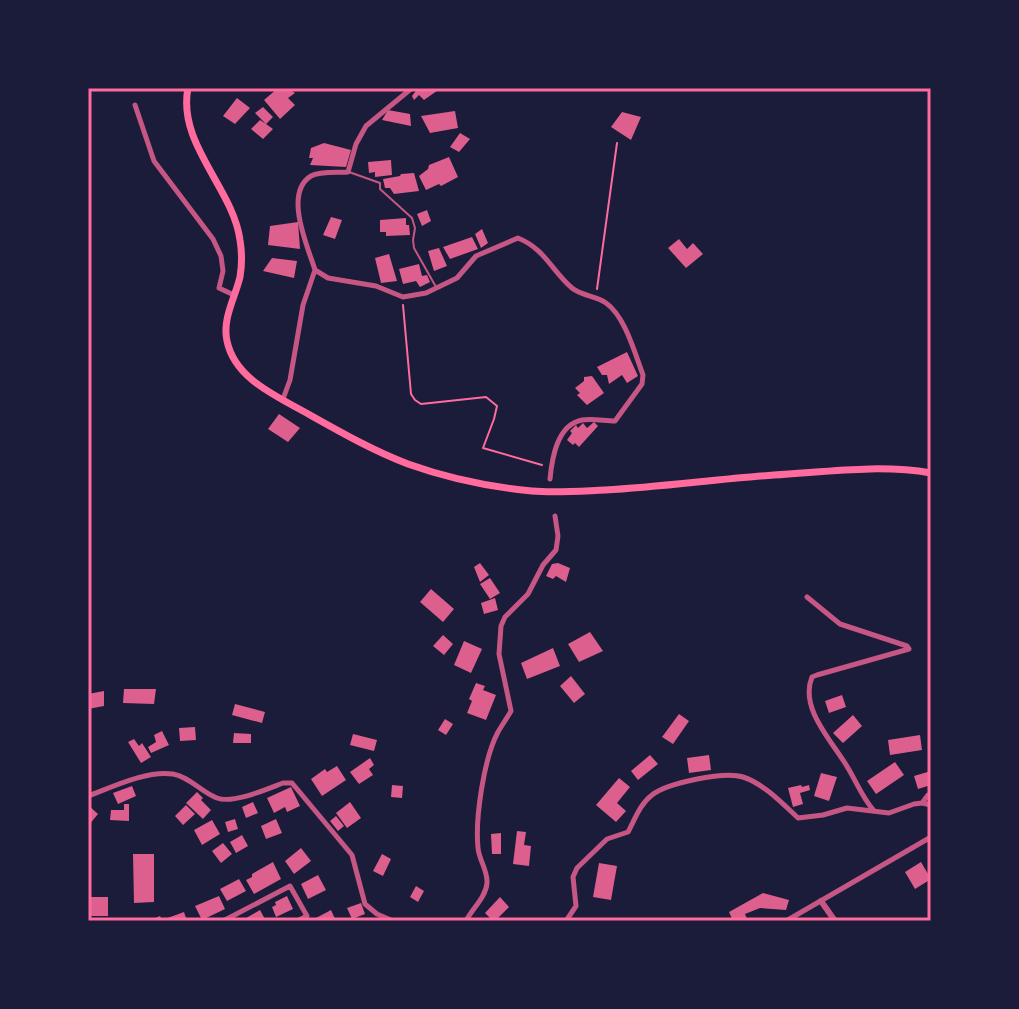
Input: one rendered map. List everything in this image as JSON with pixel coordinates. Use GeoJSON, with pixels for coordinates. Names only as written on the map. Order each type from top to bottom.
{"type":"FeatureCollection","features":[{"type":"Feature","properties":{"kind":"main road"},"geometry":{"type":"LineString","coordinates":[[188,88],[188,115],[193,137],[240,236],[240,277],[226,323],[227,341],[235,361],[262,388],[357,442],[409,464],[467,481],[534,491],[641,488],[829,471],[889,469],[931,473]]}},
{"type":"Feature","properties":{"kind":"street"},"geometry":{"type":"LineString","coordinates":[[283,399],[290,380],[303,305],[315,270],[298,213],[297,199],[302,185],[313,175],[348,172],[356,144],[366,126],[412,88]]}},
{"type":"Feature","properties":{"kind":"street"},"geometry":{"type":"LineString","coordinates":[[135,105],[154,161],[213,239],[221,256],[223,271],[219,288],[234,295]]}},
{"type":"Feature","properties":{"kind":"street"},"geometry":{"type":"LineString","coordinates":[[315,270],[328,278],[376,286],[403,297],[426,293],[457,278],[476,256],[518,238],[540,250],[580,293],[608,304],[621,319],[643,375],[642,384],[615,421],[580,420],[566,429],[557,441],[550,479]]}},
{"type":"Feature","properties":{"kind":"street"},"geometry":{"type":"LineString","coordinates":[[466,921],[484,895],[487,883],[478,854],[477,833],[486,767],[497,734],[511,711],[499,654],[501,626],[505,617],[528,594],[543,565],[556,550],[558,536],[555,516]]}},
{"type":"Feature","properties":{"kind":"street"},"geometry":{"type":"LineString","coordinates":[[807,597],[840,624],[909,649],[817,675],[812,677],[807,688],[822,729],[875,812]]}},
{"type":"Feature","properties":{"kind":"street"},"geometry":{"type":"LineString","coordinates":[[88,796],[153,774],[174,774],[218,798],[233,799],[292,783],[352,855],[365,904],[393,921]]}},
{"type":"Feature","properties":{"kind":"street"},"geometry":{"type":"LineString","coordinates":[[566,921],[576,906],[573,877],[577,868],[607,839],[628,832],[642,804],[654,793],[676,785],[717,776],[740,776],[757,784],[798,818],[847,808],[889,813],[922,803],[931,805]]}},
{"type":"Feature","properties":{"kind":"street"},"geometry":{"type":"LineString","coordinates":[[922,803],[931,794]]}},
{"type":"Feature","properties":{"kind":"street"},"geometry":{"type":"LineString","coordinates":[[786,921],[931,837]]}},
{"type":"Feature","properties":{"kind":"street"},"geometry":{"type":"LineString","coordinates":[[223,921],[290,886],[307,916],[297,921]]}},
{"type":"Feature","properties":{"kind":"street"},"geometry":{"type":"LineString","coordinates":[[821,901],[835,921]]}},
{"type":"Feature","properties":{"kind":"lane"},"geometry":{"type":"LineString","coordinates":[[348,172],[380,183],[380,189],[412,218],[414,248],[437,288]]}},
{"type":"Feature","properties":{"kind":"path"},"geometry":{"type":"LineString","coordinates":[[596,298],[617,143]]}},
{"type":"Feature","properties":{"kind":"path"},"geometry":{"type":"LineString","coordinates":[[403,297],[411,394],[415,400],[421,404],[486,397],[497,406],[483,448],[551,467]]}},
{"type":"Feature","properties":{"kind":"building"},"geometry":{"type":"Polygon","coordinates":[[[278,88],[287,88],[295,93],[288,98],[295,105],[280,119],[264,100],[278,88]]]}},
{"type":"Feature","properties":{"kind":"building"},"geometry":{"type":"Polygon","coordinates":[[[418,88],[441,88],[424,100],[419,95],[414,100],[412,96],[418,88]]]}},
{"type":"Feature","properties":{"kind":"building"},"geometry":{"type":"Polygon","coordinates":[[[237,98],[250,108],[235,124],[223,116],[237,98]]]}},
{"type":"Feature","properties":{"kind":"building"},"geometry":{"type":"Polygon","coordinates":[[[263,107],[273,117],[266,124],[255,113],[263,107]]]}},
{"type":"Feature","properties":{"kind":"building"},"geometry":{"type":"Polygon","coordinates":[[[388,110],[410,114],[411,126],[382,120],[388,110]]]}},
{"type":"Feature","properties":{"kind":"building"},"geometry":{"type":"Polygon","coordinates":[[[455,111],[458,128],[430,133],[421,116],[455,111]]]}},
{"type":"Feature","properties":{"kind":"building"},"geometry":{"type":"Polygon","coordinates":[[[622,112],[641,117],[631,140],[611,127],[622,112]]]}},
{"type":"Feature","properties":{"kind":"building"},"geometry":{"type":"Polygon","coordinates":[[[260,120],[273,129],[263,139],[251,129],[260,120]]]}},
{"type":"Feature","properties":{"kind":"building"},"geometry":{"type":"Polygon","coordinates":[[[460,133],[470,139],[459,152],[450,147],[460,133]]]}},
{"type":"Feature","properties":{"kind":"building"},"geometry":{"type":"Polygon","coordinates":[[[324,143],[351,150],[346,167],[310,165],[313,158],[309,158],[311,148],[324,143]]]}},
{"type":"Feature","properties":{"kind":"building"},"geometry":{"type":"Polygon","coordinates":[[[449,157],[458,177],[426,190],[419,176],[429,165],[449,157]]]}},
{"type":"Feature","properties":{"kind":"building"},"geometry":{"type":"Polygon","coordinates":[[[391,160],[392,175],[375,177],[375,172],[369,173],[368,162],[391,160]]]}},
{"type":"Feature","properties":{"kind":"building"},"geometry":{"type":"Polygon","coordinates":[[[414,173],[419,191],[394,194],[390,188],[385,188],[383,179],[414,173]]]}},
{"type":"Feature","properties":{"kind":"building"},"geometry":{"type":"Polygon","coordinates":[[[427,210],[431,221],[422,226],[417,214],[427,210]]]}},
{"type":"Feature","properties":{"kind":"building"},"geometry":{"type":"Polygon","coordinates":[[[331,217],[342,220],[335,239],[323,235],[331,217]]]}},
{"type":"Feature","properties":{"kind":"building"},"geometry":{"type":"Polygon","coordinates":[[[406,218],[410,235],[386,236],[386,232],[380,232],[380,220],[406,218]]]}},
{"type":"Feature","properties":{"kind":"building"},"geometry":{"type":"Polygon","coordinates":[[[298,222],[300,249],[268,245],[270,226],[298,222]]]}},
{"type":"Feature","properties":{"kind":"building"},"geometry":{"type":"Polygon","coordinates":[[[482,229],[488,243],[481,248],[475,234],[482,229]]]}},
{"type":"Feature","properties":{"kind":"building"},"geometry":{"type":"Polygon","coordinates":[[[472,237],[478,249],[450,259],[443,247],[472,237]]]}},
{"type":"Feature","properties":{"kind":"building"},"geometry":{"type":"Polygon","coordinates":[[[679,239],[687,249],[693,243],[703,254],[686,268],[668,248],[679,239]]]}},
{"type":"Feature","properties":{"kind":"building"},"geometry":{"type":"Polygon","coordinates":[[[439,248],[447,266],[434,271],[428,251],[439,248]]]}},
{"type":"Feature","properties":{"kind":"building"},"geometry":{"type":"Polygon","coordinates":[[[389,254],[397,281],[381,283],[375,258],[389,254]]]}},
{"type":"Feature","properties":{"kind":"building"},"geometry":{"type":"Polygon","coordinates":[[[272,258],[297,261],[294,278],[263,271],[272,258]]]}},
{"type":"Feature","properties":{"kind":"building"},"geometry":{"type":"Polygon","coordinates":[[[419,264],[422,276],[427,275],[430,282],[420,287],[416,281],[403,284],[399,269],[419,264]]]}},
{"type":"Feature","properties":{"kind":"building"},"geometry":{"type":"Polygon","coordinates":[[[627,352],[638,376],[627,383],[622,375],[609,384],[607,375],[602,375],[597,367],[627,352]]]}},
{"type":"Feature","properties":{"kind":"building"},"geometry":{"type":"Polygon","coordinates":[[[592,376],[604,393],[587,405],[577,395],[580,393],[575,388],[584,381],[584,377],[592,376]]]}},
{"type":"Feature","properties":{"kind":"building"},"geometry":{"type":"Polygon","coordinates":[[[279,414],[300,428],[288,442],[268,429],[279,414]]]}},
{"type":"Feature","properties":{"kind":"building"},"geometry":{"type":"Polygon","coordinates":[[[594,422],[598,426],[579,447],[567,440],[576,425],[578,428],[583,423],[587,428],[594,422]]]}},
{"type":"Feature","properties":{"kind":"building"},"geometry":{"type":"Polygon","coordinates":[[[480,563],[489,575],[480,582],[474,567],[480,563]]]}},
{"type":"Feature","properties":{"kind":"building"},"geometry":{"type":"Polygon","coordinates":[[[552,564],[570,568],[566,582],[556,576],[553,579],[546,576],[552,564]]]}},
{"type":"Feature","properties":{"kind":"building"},"geometry":{"type":"Polygon","coordinates":[[[490,578],[500,593],[490,599],[480,584],[490,578]]]}},
{"type":"Feature","properties":{"kind":"building"},"geometry":{"type":"Polygon","coordinates":[[[431,589],[454,609],[443,622],[420,602],[431,589]]]}},
{"type":"Feature","properties":{"kind":"building"},"geometry":{"type":"Polygon","coordinates":[[[495,598],[498,610],[484,614],[481,603],[495,598]]]}},
{"type":"Feature","properties":{"kind":"building"},"geometry":{"type":"Polygon","coordinates":[[[590,632],[603,651],[579,662],[568,644],[590,632]]]}},
{"type":"Feature","properties":{"kind":"building"},"geometry":{"type":"Polygon","coordinates":[[[443,635],[453,644],[444,655],[433,646],[443,635]]]}},
{"type":"Feature","properties":{"kind":"building"},"geometry":{"type":"Polygon","coordinates":[[[464,641],[482,649],[471,673],[454,665],[464,641]]]}},
{"type":"Feature","properties":{"kind":"building"},"geometry":{"type":"Polygon","coordinates":[[[553,648],[560,666],[527,679],[521,663],[553,648]]]}},
{"type":"Feature","properties":{"kind":"building"},"geometry":{"type":"Polygon","coordinates":[[[571,676],[585,694],[574,703],[560,686],[571,676]]]}},
{"type":"Feature","properties":{"kind":"building"},"geometry":{"type":"Polygon","coordinates":[[[476,683],[485,686],[483,690],[496,695],[486,720],[467,713],[476,683]]]}},
{"type":"Feature","properties":{"kind":"building"},"geometry":{"type":"Polygon","coordinates":[[[124,689],[156,689],[154,704],[123,703],[124,689]]]}},
{"type":"Feature","properties":{"kind":"building"},"geometry":{"type":"Polygon","coordinates":[[[104,691],[104,706],[88,709],[88,694],[104,691]]]}},
{"type":"Feature","properties":{"kind":"building"},"geometry":{"type":"Polygon","coordinates":[[[842,695],[846,707],[829,713],[825,701],[842,695]]]}},
{"type":"Feature","properties":{"kind":"building"},"geometry":{"type":"Polygon","coordinates":[[[235,704],[265,712],[262,723],[232,715],[235,704]]]}},
{"type":"Feature","properties":{"kind":"building"},"geometry":{"type":"Polygon","coordinates":[[[679,714],[689,721],[673,744],[662,737],[679,714]]]}},
{"type":"Feature","properties":{"kind":"building"},"geometry":{"type":"Polygon","coordinates":[[[853,715],[862,726],[843,743],[833,733],[853,715]]]}},
{"type":"Feature","properties":{"kind":"building"},"geometry":{"type":"Polygon","coordinates":[[[445,719],[453,724],[446,735],[438,730],[445,719]]]}},
{"type":"Feature","properties":{"kind":"building"},"geometry":{"type":"Polygon","coordinates":[[[195,727],[196,740],[180,741],[179,728],[195,727]]]}},
{"type":"Feature","properties":{"kind":"building"},"geometry":{"type":"Polygon","coordinates":[[[162,731],[169,745],[151,753],[148,747],[156,742],[154,735],[162,731]]]}},
{"type":"Feature","properties":{"kind":"building"},"geometry":{"type":"Polygon","coordinates":[[[234,733],[251,734],[251,743],[233,743],[234,733]]]}},
{"type":"Feature","properties":{"kind":"building"},"geometry":{"type":"Polygon","coordinates":[[[353,734],[377,740],[374,751],[350,745],[353,734]]]}},
{"type":"Feature","properties":{"kind":"building"},"geometry":{"type":"Polygon","coordinates":[[[920,735],[922,750],[890,755],[888,740],[920,735]]]}},
{"type":"Feature","properties":{"kind":"building"},"geometry":{"type":"Polygon","coordinates":[[[134,739],[139,746],[142,743],[151,757],[141,763],[128,742],[134,739]]]}},
{"type":"Feature","properties":{"kind":"building"},"geometry":{"type":"Polygon","coordinates":[[[650,755],[658,764],[638,780],[631,771],[650,755]]]}},
{"type":"Feature","properties":{"kind":"building"},"geometry":{"type":"Polygon","coordinates":[[[709,755],[711,770],[689,773],[687,758],[709,755]]]}},
{"type":"Feature","properties":{"kind":"building"},"geometry":{"type":"Polygon","coordinates":[[[370,758],[374,765],[369,769],[373,775],[359,784],[350,772],[370,758]]]}},
{"type":"Feature","properties":{"kind":"building"},"geometry":{"type":"Polygon","coordinates":[[[895,762],[904,775],[876,794],[867,781],[895,762]]]}},
{"type":"Feature","properties":{"kind":"building"},"geometry":{"type":"Polygon","coordinates":[[[337,766],[346,780],[322,796],[311,779],[325,769],[327,772],[337,766]]]}},
{"type":"Feature","properties":{"kind":"building"},"geometry":{"type":"Polygon","coordinates":[[[931,771],[931,785],[918,789],[914,776],[931,771]]]}},
{"type":"Feature","properties":{"kind":"building"},"geometry":{"type":"Polygon","coordinates":[[[821,773],[837,777],[829,801],[814,796],[821,773]]]}},
{"type":"Feature","properties":{"kind":"building"},"geometry":{"type":"Polygon","coordinates":[[[619,778],[630,787],[617,803],[626,811],[616,822],[596,805],[619,778]]]}},
{"type":"Feature","properties":{"kind":"building"},"geometry":{"type":"Polygon","coordinates":[[[392,785],[403,786],[402,798],[391,797],[392,785]]]}},
{"type":"Feature","properties":{"kind":"building"},"geometry":{"type":"Polygon","coordinates":[[[809,785],[810,790],[800,793],[803,804],[793,807],[788,788],[809,785]]]}},
{"type":"Feature","properties":{"kind":"building"},"geometry":{"type":"Polygon","coordinates":[[[132,786],[136,796],[118,804],[113,793],[132,786]]]}},
{"type":"Feature","properties":{"kind":"building"},"geometry":{"type":"Polygon","coordinates":[[[291,787],[300,806],[287,812],[285,807],[274,813],[267,798],[291,787]]]}},
{"type":"Feature","properties":{"kind":"building"},"geometry":{"type":"Polygon","coordinates":[[[197,792],[211,810],[203,819],[186,803],[197,792]]]}},
{"type":"Feature","properties":{"kind":"building"},"geometry":{"type":"Polygon","coordinates":[[[253,802],[258,813],[246,818],[242,807],[253,802]]]}},
{"type":"Feature","properties":{"kind":"building"},"geometry":{"type":"Polygon","coordinates":[[[350,802],[361,818],[347,828],[336,813],[350,802]]]}},
{"type":"Feature","properties":{"kind":"building"},"geometry":{"type":"Polygon","coordinates":[[[124,804],[129,804],[129,821],[110,820],[111,810],[124,810],[124,804]]]}},
{"type":"Feature","properties":{"kind":"building"},"geometry":{"type":"Polygon","coordinates":[[[88,805],[98,814],[88,826],[88,805]]]}},
{"type":"Feature","properties":{"kind":"building"},"geometry":{"type":"Polygon","coordinates":[[[186,805],[195,814],[183,825],[175,816],[186,805]]]}},
{"type":"Feature","properties":{"kind":"building"},"geometry":{"type":"Polygon","coordinates":[[[336,816],[344,826],[338,831],[330,821],[336,816]]]}},
{"type":"Feature","properties":{"kind":"building"},"geometry":{"type":"Polygon","coordinates":[[[235,819],[238,829],[228,832],[225,822],[235,819]]]}},
{"type":"Feature","properties":{"kind":"building"},"geometry":{"type":"Polygon","coordinates":[[[276,819],[282,833],[266,839],[261,826],[276,819]]]}},
{"type":"Feature","properties":{"kind":"building"},"geometry":{"type":"Polygon","coordinates":[[[212,820],[220,834],[202,845],[194,830],[212,820]]]}},
{"type":"Feature","properties":{"kind":"building"},"geometry":{"type":"Polygon","coordinates":[[[517,831],[526,832],[524,845],[531,846],[529,866],[513,864],[517,831]]]}},
{"type":"Feature","properties":{"kind":"building"},"geometry":{"type":"Polygon","coordinates":[[[501,833],[501,854],[492,854],[491,834],[501,833]]]}},
{"type":"Feature","properties":{"kind":"building"},"geometry":{"type":"Polygon","coordinates":[[[242,835],[248,846],[236,853],[230,842],[242,835]]]}},
{"type":"Feature","properties":{"kind":"building"},"geometry":{"type":"Polygon","coordinates":[[[223,843],[232,854],[221,863],[212,851],[223,843]]]}},
{"type":"Feature","properties":{"kind":"building"},"geometry":{"type":"Polygon","coordinates":[[[301,848],[311,861],[294,874],[285,861],[301,848]]]}},
{"type":"Feature","properties":{"kind":"building"},"geometry":{"type":"Polygon","coordinates":[[[133,854],[154,854],[154,902],[134,903],[133,854]]]}},
{"type":"Feature","properties":{"kind":"building"},"geometry":{"type":"Polygon","coordinates":[[[382,854],[391,859],[383,876],[373,871],[382,854]]]}},
{"type":"Feature","properties":{"kind":"building"},"geometry":{"type":"Polygon","coordinates":[[[273,862],[281,879],[254,894],[246,880],[273,862]]]}},
{"type":"Feature","properties":{"kind":"building"},"geometry":{"type":"Polygon","coordinates":[[[921,862],[931,879],[915,889],[905,872],[921,862]]]}},
{"type":"Feature","properties":{"kind":"building"},"geometry":{"type":"Polygon","coordinates":[[[599,863],[617,866],[611,900],[593,897],[599,863]]]}},
{"type":"Feature","properties":{"kind":"building"},"geometry":{"type":"Polygon","coordinates":[[[318,875],[326,890],[308,899],[301,884],[318,875]]]}},
{"type":"Feature","properties":{"kind":"building"},"geometry":{"type":"Polygon","coordinates":[[[239,879],[246,891],[227,901],[220,889],[239,879]]]}},
{"type":"Feature","properties":{"kind":"building"},"geometry":{"type":"Polygon","coordinates":[[[416,886],[424,891],[418,902],[410,897],[416,886]]]}},
{"type":"Feature","properties":{"kind":"building"},"geometry":{"type":"Polygon","coordinates":[[[763,893],[789,900],[786,910],[760,908],[745,914],[747,919],[744,921],[733,921],[729,912],[763,893]]]}},
{"type":"Feature","properties":{"kind":"building"},"geometry":{"type":"Polygon","coordinates":[[[219,896],[225,909],[202,920],[195,906],[219,896]]]}},
{"type":"Feature","properties":{"kind":"building"},"geometry":{"type":"Polygon","coordinates":[[[287,896],[293,909],[276,917],[272,907],[287,896]]]}},
{"type":"Feature","properties":{"kind":"building"},"geometry":{"type":"Polygon","coordinates":[[[88,897],[108,897],[108,916],[88,916],[88,897]]]}},
{"type":"Feature","properties":{"kind":"building"},"geometry":{"type":"Polygon","coordinates":[[[500,897],[509,907],[495,921],[489,921],[491,919],[485,913],[500,897]]]}},
{"type":"Feature","properties":{"kind":"building"},"geometry":{"type":"Polygon","coordinates":[[[361,903],[365,914],[352,919],[347,908],[361,903]]]}},
{"type":"Feature","properties":{"kind":"building"},"geometry":{"type":"Polygon","coordinates":[[[260,910],[266,921],[241,921],[260,910]]]}},
{"type":"Feature","properties":{"kind":"building"},"geometry":{"type":"Polygon","coordinates":[[[331,910],[336,921],[317,921],[316,918],[331,910]]]}},
{"type":"Feature","properties":{"kind":"building"},"geometry":{"type":"Polygon","coordinates":[[[184,912],[187,921],[149,921],[160,916],[162,920],[184,912]]]}}]}
